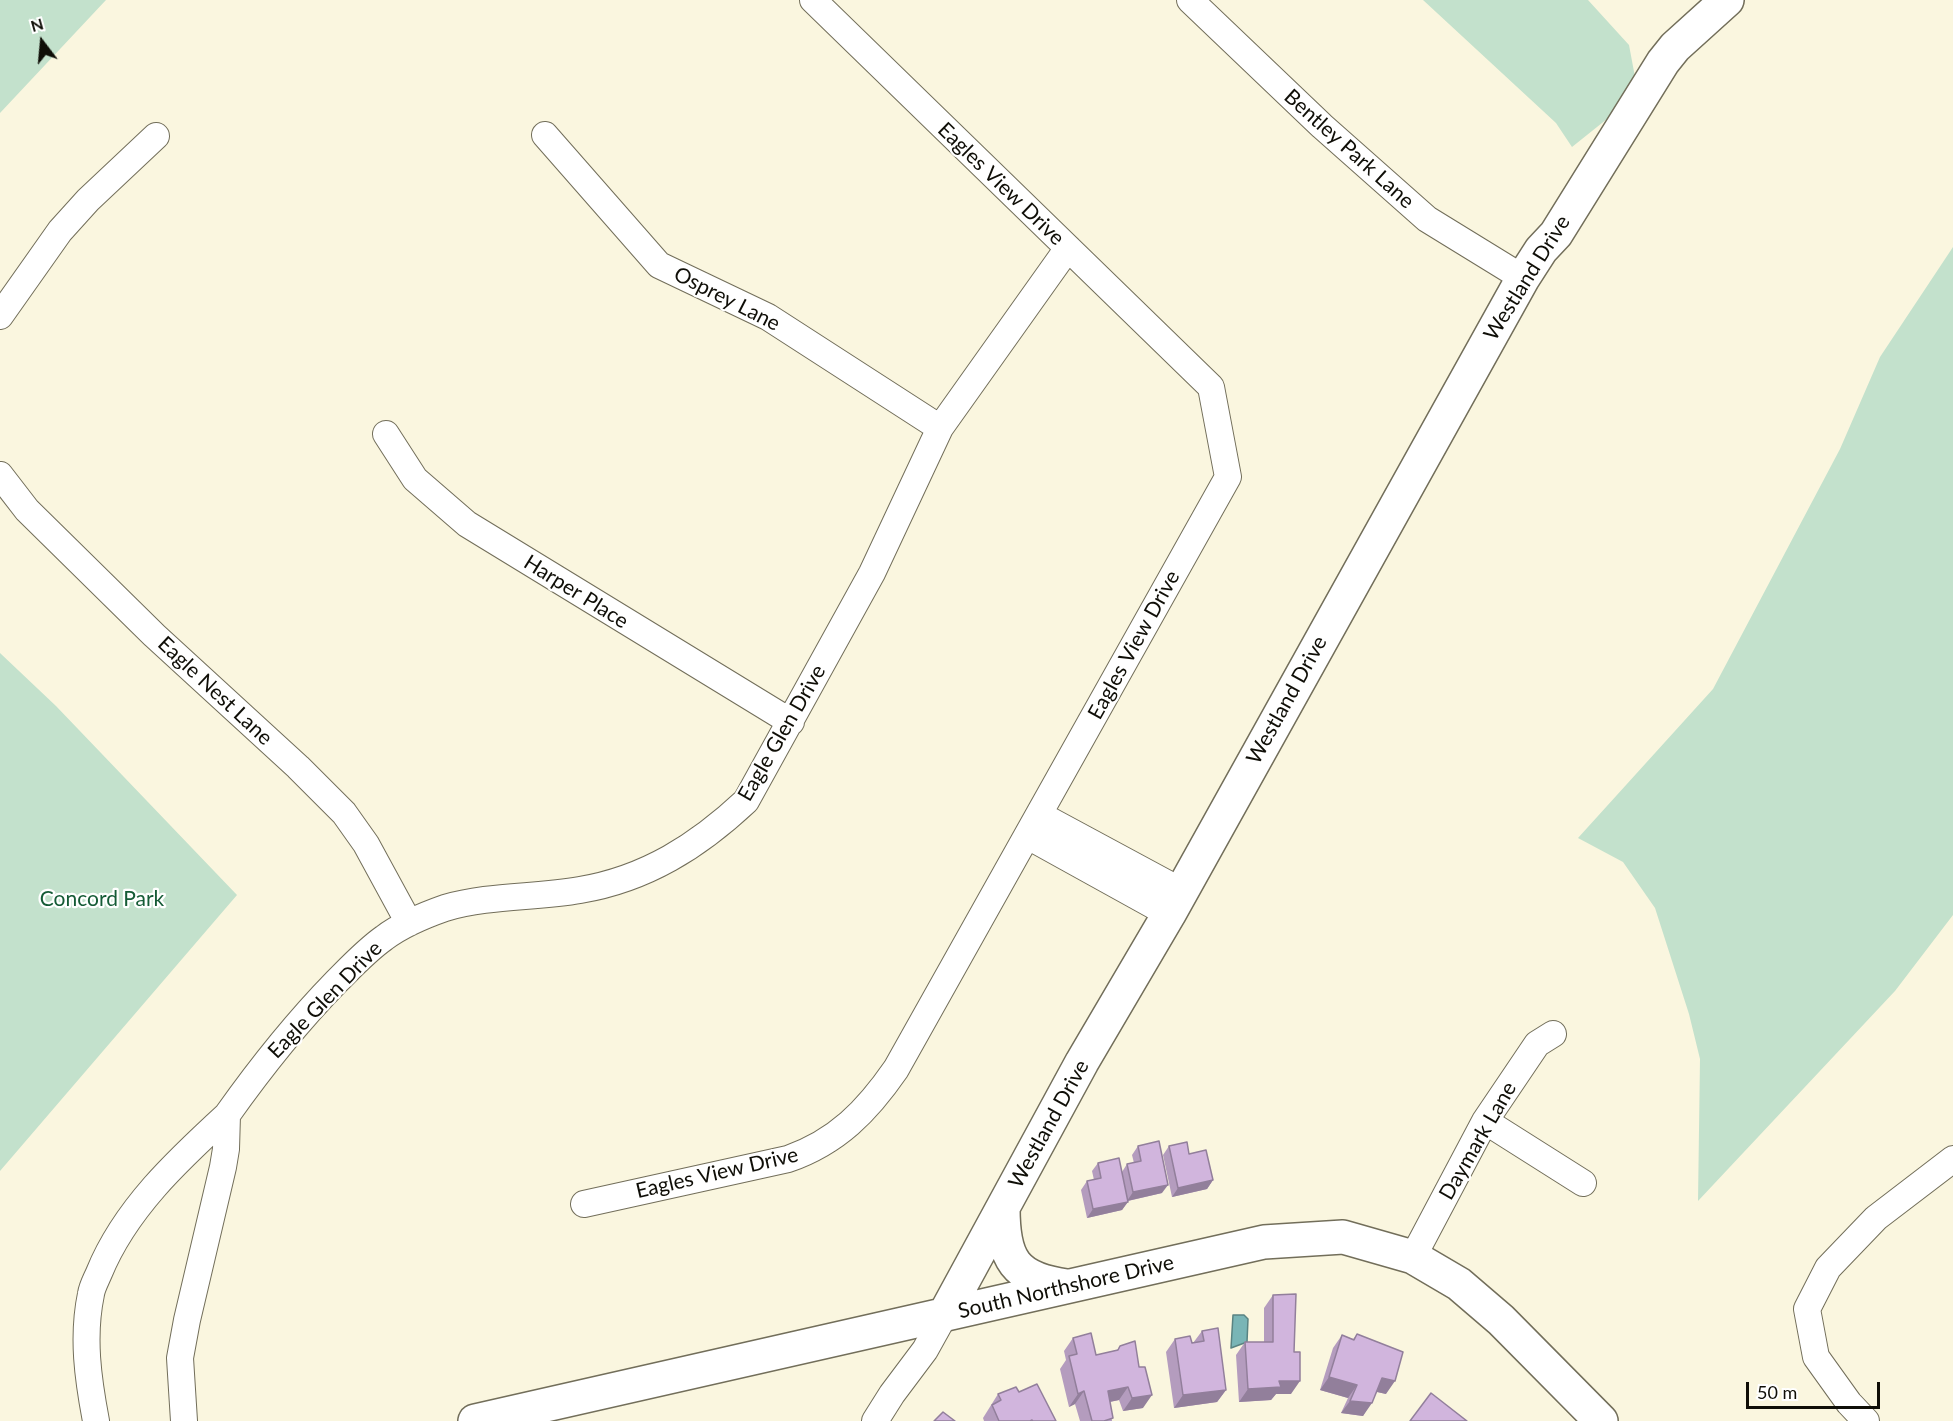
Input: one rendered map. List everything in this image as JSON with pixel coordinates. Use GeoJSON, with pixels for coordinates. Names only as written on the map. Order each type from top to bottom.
{"type":"FeatureCollection","features":[{"type":"Feature","properties":{"kind":"main road","name":"Westland Drive"},"geometry":{"type":"LineString","coordinates":[[945,1314],[1082,1062],[1175,902],[1523,278],[1556,234],[1663,62],[1727,0]]}},
{"type":"Feature","properties":{"kind":"main road"},"geometry":{"type":"LineString","coordinates":[[1003,1209],[1005,1242],[1019,1269],[1025,1274],[1050,1284],[1072,1287]]}},
{"type":"Feature","properties":{"kind":"main road","name":"South Northshore Drive"},"geometry":{"type":"LineString","coordinates":[[476,1421],[1264,1242],[1343,1237],[1413,1257],[1459,1284],[1501,1320],[1601,1421]]}},
{"type":"Feature","properties":{"kind":"street","name":"Eagles View Drive"},"geometry":{"type":"LineString","coordinates":[[584,1204],[788,1159],[818,1146],[863,1113],[896,1069],[1228,477],[1211,387],[813,0]]}},
{"type":"Feature","properties":{"kind":"street","name":"Bentley Park Lane"},"geometry":{"type":"LineString","coordinates":[[1190,0],[1322,126],[1427,219],[1523,278]]}},
{"type":"Feature","properties":{"kind":"street","name":"Osprey Lane"},"geometry":{"type":"LineString","coordinates":[[545,135],[659,265],[768,317],[940,428]]}},
{"type":"Feature","properties":{"kind":"street"},"geometry":{"type":"LineString","coordinates":[[4,311],[60,231],[88,200],[156,136]]}},
{"type":"Feature","properties":{"kind":"street","name":"Eagle Glen Drive"},"geometry":{"type":"LineString","coordinates":[[96,1421],[90,1386],[87,1320],[91,1291],[120,1229],[166,1174],[227,1114],[278,1046],[313,1005],[369,950],[385,937],[410,923],[445,908],[476,902],[579,891],[647,872],[726,820],[746,801],[872,573],[940,428],[1068,248]]}},
{"type":"Feature","properties":{"kind":"street","name":"Harper Place"},"geometry":{"type":"LineString","coordinates":[[386,434],[415,479],[467,524],[791,722]]}},
{"type":"Feature","properties":{"kind":"street","name":"Eagle Nest Lane"},"geometry":{"type":"LineString","coordinates":[[0,475],[35,519],[154,636],[298,767],[344,813],[366,844],[410,923]]}},
{"type":"Feature","properties":{"kind":"street"},"geometry":{"type":"LineString","coordinates":[[1034,825],[1175,902]]}},
{"type":"Feature","properties":{"kind":"street","name":"Daymark Lane"},"geometry":{"type":"LineString","coordinates":[[1413,1257],[1485,1121],[1537,1044],[1553,1034]]}},
{"type":"Feature","properties":{"kind":"street"},"geometry":{"type":"LineString","coordinates":[[184,1421],[180,1358],[186,1320],[226,1149],[227,1114]]}},
{"type":"Feature","properties":{"kind":"street"},"geometry":{"type":"LineString","coordinates":[[1485,1121],[1583,1183]]}},
{"type":"Feature","properties":{"kind":"street"},"geometry":{"type":"LineString","coordinates":[[1866,1421],[1849,1403],[1816,1357],[1807,1309],[1828,1268],[1876,1218],[1953,1159]]}},
{"type":"Feature","properties":{"kind":"street","name":"Westland Drive"},"geometry":{"type":"LineString","coordinates":[[875,1421],[925,1350],[945,1314]]}},
{"type":"Feature","properties":{"kind":"green space"},"geometry":{"type":"Polygon","coordinates":[[[0,0],[106,0],[0,113],[0,0]]]}},
{"type":"Feature","properties":{"kind":"green space"},"geometry":{"type":"Polygon","coordinates":[[[1423,0],[1588,0],[1629,45],[1635,77],[1607,119],[1572,147],[1556,123],[1423,0]]]}},
{"type":"Feature","properties":{"kind":"green space"},"geometry":{"type":"Polygon","coordinates":[[[1953,247],[1953,915],[1895,991],[1698,1201],[1700,1059],[1689,1014],[1655,908],[1623,862],[1578,838],[1713,689],[1840,449],[1880,357],[1953,247]]]}},
{"type":"Feature","properties":{"kind":"green space","name":"Concord Park"},"geometry":{"type":"Polygon","coordinates":[[[0,653],[56,706],[237,895],[0,1171],[0,653]]]}},
{"type":"Feature","properties":{"kind":"water"},"geometry":{"type":"Polygon","coordinates":[[[1233,1315],[1244,1315],[1248,1319],[1247,1342],[1231,1348],[1233,1315]]]}},
{"type":"Feature","properties":{"kind":"building"},"geometry":{"type":"Polygon","coordinates":[[[1159,1141],[1168,1185],[1133,1192],[1127,1164],[1141,1161],[1138,1146],[1159,1141]]]}},
{"type":"Feature","properties":{"kind":"building"},"geometry":{"type":"Polygon","coordinates":[[[1187,1142],[1189,1154],[1206,1150],[1213,1180],[1178,1188],[1169,1146],[1187,1142]]]}},
{"type":"Feature","properties":{"kind":"building"},"geometry":{"type":"Polygon","coordinates":[[[1119,1158],[1128,1202],[1093,1209],[1087,1181],[1101,1178],[1098,1163],[1119,1158]]]}},
{"type":"Feature","properties":{"kind":"building"},"geometry":{"type":"Polygon","coordinates":[[[1296,1294],[1294,1352],[1300,1352],[1300,1381],[1279,1381],[1281,1387],[1248,1389],[1245,1342],[1273,1342],[1273,1295],[1296,1294]]]}},
{"type":"Feature","properties":{"kind":"building"},"geometry":{"type":"Polygon","coordinates":[[[1218,1328],[1226,1390],[1183,1395],[1175,1339],[1190,1336],[1192,1343],[1204,1341],[1202,1331],[1218,1328]]]}},
{"type":"Feature","properties":{"kind":"building"},"geometry":{"type":"Polygon","coordinates":[[[1091,1333],[1096,1355],[1118,1350],[1120,1346],[1135,1341],[1139,1367],[1145,1367],[1152,1395],[1132,1398],[1128,1387],[1108,1391],[1113,1418],[1104,1421],[1092,1421],[1084,1391],[1078,1394],[1069,1356],[1077,1354],[1073,1338],[1091,1333]]]}},
{"type":"Feature","properties":{"kind":"building"},"geometry":{"type":"Polygon","coordinates":[[[1357,1334],[1403,1352],[1395,1381],[1382,1378],[1372,1403],[1350,1401],[1357,1385],[1329,1377],[1342,1335],[1354,1340],[1357,1334]]]}},
{"type":"Feature","properties":{"kind":"building"},"geometry":{"type":"Polygon","coordinates":[[[1037,1384],[1056,1421],[999,1421],[992,1405],[1001,1400],[998,1394],[1016,1387],[1019,1392],[1037,1384]]]}},
{"type":"Feature","properties":{"kind":"building"},"geometry":{"type":"Polygon","coordinates":[[[1431,1393],[1467,1421],[1410,1421],[1431,1393]]]}},
{"type":"Feature","properties":{"kind":"building"},"geometry":{"type":"Polygon","coordinates":[[[943,1412],[955,1421],[934,1421],[943,1412]]]}}]}
